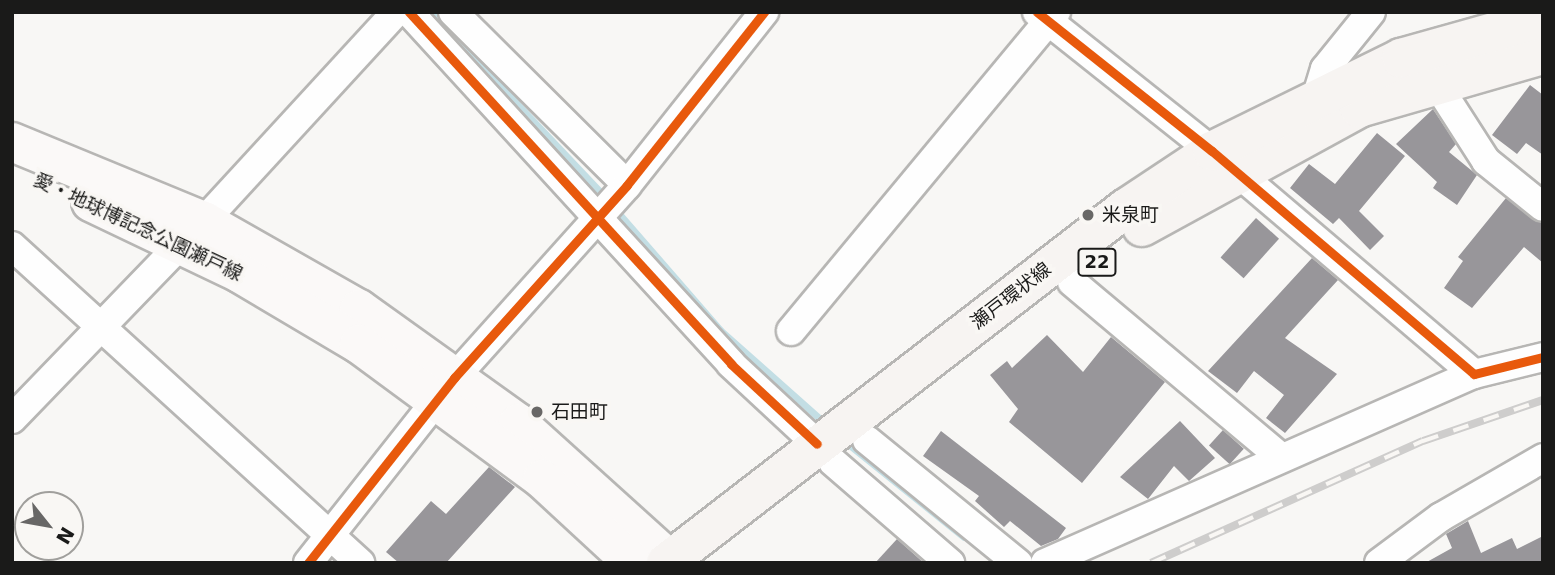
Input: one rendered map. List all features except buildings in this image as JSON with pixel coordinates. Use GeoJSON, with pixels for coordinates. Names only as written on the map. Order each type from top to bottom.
{"type":"FeatureCollection","features":[{"type":"Feature","properties":{"kind":"main road","name":"瀬戸環状線"},"geometry":{"type":"LineString","coordinates":[[825,453],[867,440],[1223,161],[1317,95],[1401,58],[1543,18]]}},
{"type":"Feature","properties":{"kind":"main road","name":"瀬戸環状線"},"geometry":{"type":"LineString","coordinates":[[668,562],[825,453],[1126,208],[1223,161],[1359,108],[1436,83],[1543,55]]}},
{"type":"Feature","properties":{"kind":"main road","name":"愛・地球博記念公園瀬戸線"},"geometry":{"type":"LineString","coordinates":[[12,142],[193,232],[359,309],[445,390],[518,423],[668,562]]}},
{"type":"Feature","properties":{"kind":"main road","name":"愛・地球博記念公園瀬戸線"},"geometry":{"type":"LineString","coordinates":[[12,169],[193,232]]}},
{"type":"Feature","properties":{"kind":"street"},"geometry":{"type":"LineString","coordinates":[[12,419],[193,232],[396,12]]}},
{"type":"Feature","properties":{"kind":"street"},"geometry":{"type":"LineString","coordinates":[[409,12],[596,213],[731,365],[825,453],[950,563]]}},
{"type":"Feature","properties":{"kind":"street"},"geometry":{"type":"LineString","coordinates":[[308,563],[445,390],[596,213],[627,185],[764,12]]}},
{"type":"Feature","properties":{"kind":"street"},"geometry":{"type":"LineString","coordinates":[[1317,95],[1325,69],[1371,12]]}},
{"type":"Feature","properties":{"kind":"street"},"geometry":{"type":"LineString","coordinates":[[791,331],[1047,16],[1474,374]]}},
{"type":"Feature","properties":{"kind":"street"},"geometry":{"type":"LineString","coordinates":[[465,17],[627,185]]}},
{"type":"Feature","properties":{"kind":"street"},"geometry":{"type":"LineString","coordinates":[[1436,83],[1486,161],[1543,207]]}},
{"type":"Feature","properties":{"kind":"street"},"geometry":{"type":"LineString","coordinates":[[12,246],[360,563]]}},
{"type":"Feature","properties":{"kind":"street"},"geometry":{"type":"LineString","coordinates":[[1072,282],[1278,455]]}},
{"type":"Feature","properties":{"kind":"street"},"geometry":{"type":"LineString","coordinates":[[1045,563],[1278,455],[1474,374],[1543,357]]}},
{"type":"Feature","properties":{"kind":"street"},"geometry":{"type":"LineString","coordinates":[[867,440],[1018,563]]}},
{"type":"Feature","properties":{"kind":"street"},"geometry":{"type":"LineString","coordinates":[[1380,563],[1441,517],[1543,458]]}},
{"type":"Feature","properties":{"kind":"waterway"},"geometry":{"type":"LineString","coordinates":[[430,12],[607,199]]}},
{"type":"Feature","properties":{"kind":"waterway"},"geometry":{"type":"LineString","coordinates":[[614,208],[720,330],[826,424]]}},
{"type":"Feature","properties":{"kind":"waterway"},"geometry":{"type":"LineString","coordinates":[[842,439],[964,537]]}},
{"type":"Feature","properties":{"kind":"railway"},"geometry":{"type":"LineString","coordinates":[[1151,563],[1423,441],[1543,400]]}},
{"type":"Feature","properties":{"kind":"cycle path"},"geometry":{"type":"LineString","coordinates":[[409,12],[731,364],[817,444]]}},
{"type":"Feature","properties":{"kind":"cycle path"},"geometry":{"type":"LineString","coordinates":[[308,563],[454,378],[627,185],[764,12]]}},
{"type":"Feature","properties":{"kind":"cycle path"},"geometry":{"type":"LineString","coordinates":[[1037,12],[1212,151],[1474,374],[1543,357]]}},
{"type":"Feature","properties":{"kind":"place","name":"米泉町"},"geometry":{"type":"Point","coordinates":[1088,215]}},
{"type":"Feature","properties":{"kind":"place","name":"石田町"},"geometry":{"type":"Point","coordinates":[537,412]}}]}
